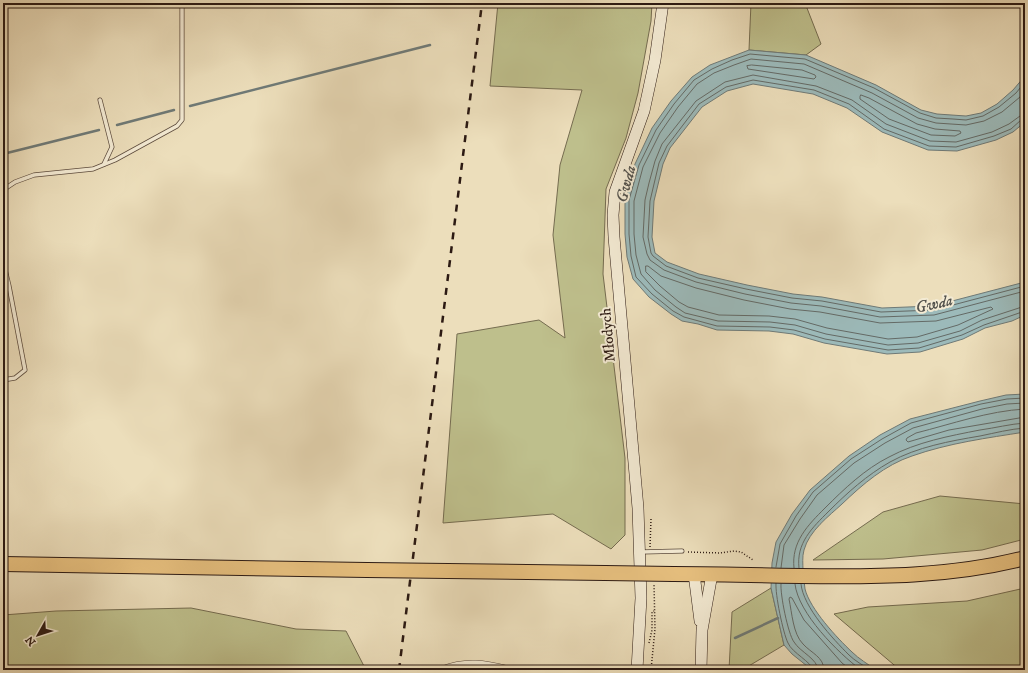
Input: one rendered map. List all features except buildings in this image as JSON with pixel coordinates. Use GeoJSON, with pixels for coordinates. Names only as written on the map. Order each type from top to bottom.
{"type":"FeatureCollection","features":[{"type":"Feature","properties":{"kind":"highway"},"geometry":{"type":"LineString","coordinates":[[3,564],[881,577],[942,573],[983,567],[1025,558]]}},
{"type":"Feature","properties":{"kind":"street","name":"Młodych"},"geometry":{"type":"LineString","coordinates":[[637,670],[645,552],[635,470],[614,237],[613,199],[616,185],[644,110],[655,60],[663,3]]}},
{"type":"Feature","properties":{"kind":"street"},"geometry":{"type":"LineString","coordinates":[[694,574],[702,630]]}},
{"type":"Feature","properties":{"kind":"street"},"geometry":{"type":"LineString","coordinates":[[701,670],[702,630],[712,574]]}},
{"type":"Feature","properties":{"kind":"street"},"geometry":{"type":"LineString","coordinates":[[442,670],[455,665],[472,663],[510,670]]}},
{"type":"Feature","properties":{"kind":"lane"},"geometry":{"type":"LineString","coordinates":[[3,190],[15,182],[34,176],[93,169],[137,149],[177,126],[182,120],[182,3]]}},
{"type":"Feature","properties":{"kind":"lane"},"geometry":{"type":"LineString","coordinates":[[100,100],[112,147],[104,164]]}},
{"type":"Feature","properties":{"kind":"lane"},"geometry":{"type":"LineString","coordinates":[[3,261],[25,370],[16,378],[3,380]]}},
{"type":"Feature","properties":{"kind":"lane"},"geometry":{"type":"LineString","coordinates":[[645,552],[682,551]]}},
{"type":"Feature","properties":{"kind":"path"},"geometry":{"type":"LineString","coordinates":[[645,552],[650,548],[651,519]]}},
{"type":"Feature","properties":{"kind":"path"},"geometry":{"type":"LineString","coordinates":[[682,551],[704,553],[734,551],[741,552],[753,560]]}},
{"type":"Feature","properties":{"kind":"path"},"geometry":{"type":"LineString","coordinates":[[652,670],[655,630],[654,584]]}},
{"type":"Feature","properties":{"kind":"green space"},"geometry":{"type":"Polygon","coordinates":[[[498,3],[652,3],[651,21],[638,93],[626,138],[606,189],[603,274],[625,458],[625,535],[611,549],[553,514],[443,523],[457,334],[539,320],[565,338],[553,235],[560,165],[582,90],[490,86],[498,3]]]}},
{"type":"Feature","properties":{"kind":"green space"},"geometry":{"type":"Polygon","coordinates":[[[751,3],[805,3],[821,44],[806,55],[749,50],[751,3]]]}},
{"type":"Feature","properties":{"kind":"green space"},"geometry":{"type":"Polygon","coordinates":[[[940,496],[1025,504],[1025,539],[982,550],[883,559],[813,560],[883,512],[940,496]]]}},
{"type":"Feature","properties":{"kind":"green space"},"geometry":{"type":"Polygon","coordinates":[[[771,588],[784,645],[742,670],[729,670],[732,612],[771,588]]]}},
{"type":"Feature","properties":{"kind":"green space"},"geometry":{"type":"Polygon","coordinates":[[[1025,588],[1025,670],[900,670],[834,614],[868,607],[967,601],[1025,588]]]}},
{"type":"Feature","properties":{"kind":"green space"},"geometry":{"type":"Polygon","coordinates":[[[191,608],[296,629],[346,631],[366,670],[3,670],[3,615],[56,611],[191,608]]]}},
{"type":"Feature","properties":{"kind":"water"},"geometry":{"type":"Polygon","coordinates":[[[749,50],[806,55],[876,85],[921,110],[937,114],[966,116],[981,113],[997,104],[1013,90],[1025,76],[1025,122],[1013,132],[996,140],[957,151],[928,150],[882,132],[847,108],[813,94],[753,84],[727,91],[702,107],[670,148],[663,164],[654,201],[652,237],[655,253],[667,262],[699,274],[793,294],[822,297],[882,308],[933,306],[1025,282],[1025,315],[1012,321],[985,328],[963,339],[920,352],[887,354],[824,343],[793,334],[769,331],[717,330],[682,321],[649,297],[633,279],[627,257],[625,200],[635,164],[652,128],[671,101],[692,77],[710,65],[749,50]]]}},
{"type":"Feature","properties":{"kind":"water"},"geometry":{"type":"Polygon","coordinates":[[[1025,394],[1025,432],[968,441],[926,451],[893,464],[866,482],[820,524],[810,536],[803,555],[805,589],[808,597],[818,614],[832,631],[858,657],[876,670],[812,670],[792,654],[784,645],[771,588],[772,563],[776,542],[792,514],[810,490],[849,456],[880,435],[910,419],[1006,395],[1025,394]]]}},
{"type":"Feature","properties":{"kind":"waterway"},"geometry":{"type":"LineString","coordinates":[[190,106],[430,45]]}},
{"type":"Feature","properties":{"kind":"waterway"},"geometry":{"type":"LineString","coordinates":[[117,125],[174,110]]}},
{"type":"Feature","properties":{"kind":"waterway"},"geometry":{"type":"LineString","coordinates":[[3,154],[99,130]]}},
{"type":"Feature","properties":{"kind":"waterway"},"geometry":{"type":"LineString","coordinates":[[735,638],[778,618]]}},
{"type":"Feature","properties":{"kind":"railway"},"geometry":{"type":"LineString","coordinates":[[399,670],[482,3]]}},
{"type":"Feature","properties":{"kind":"water label","name":"Gwda"},"geometry":{"type":"Point","coordinates":[626,184]}},
{"type":"Feature","properties":{"kind":"water label","name":"Gwda"},"geometry":{"type":"Point","coordinates":[934,304]}}]}
